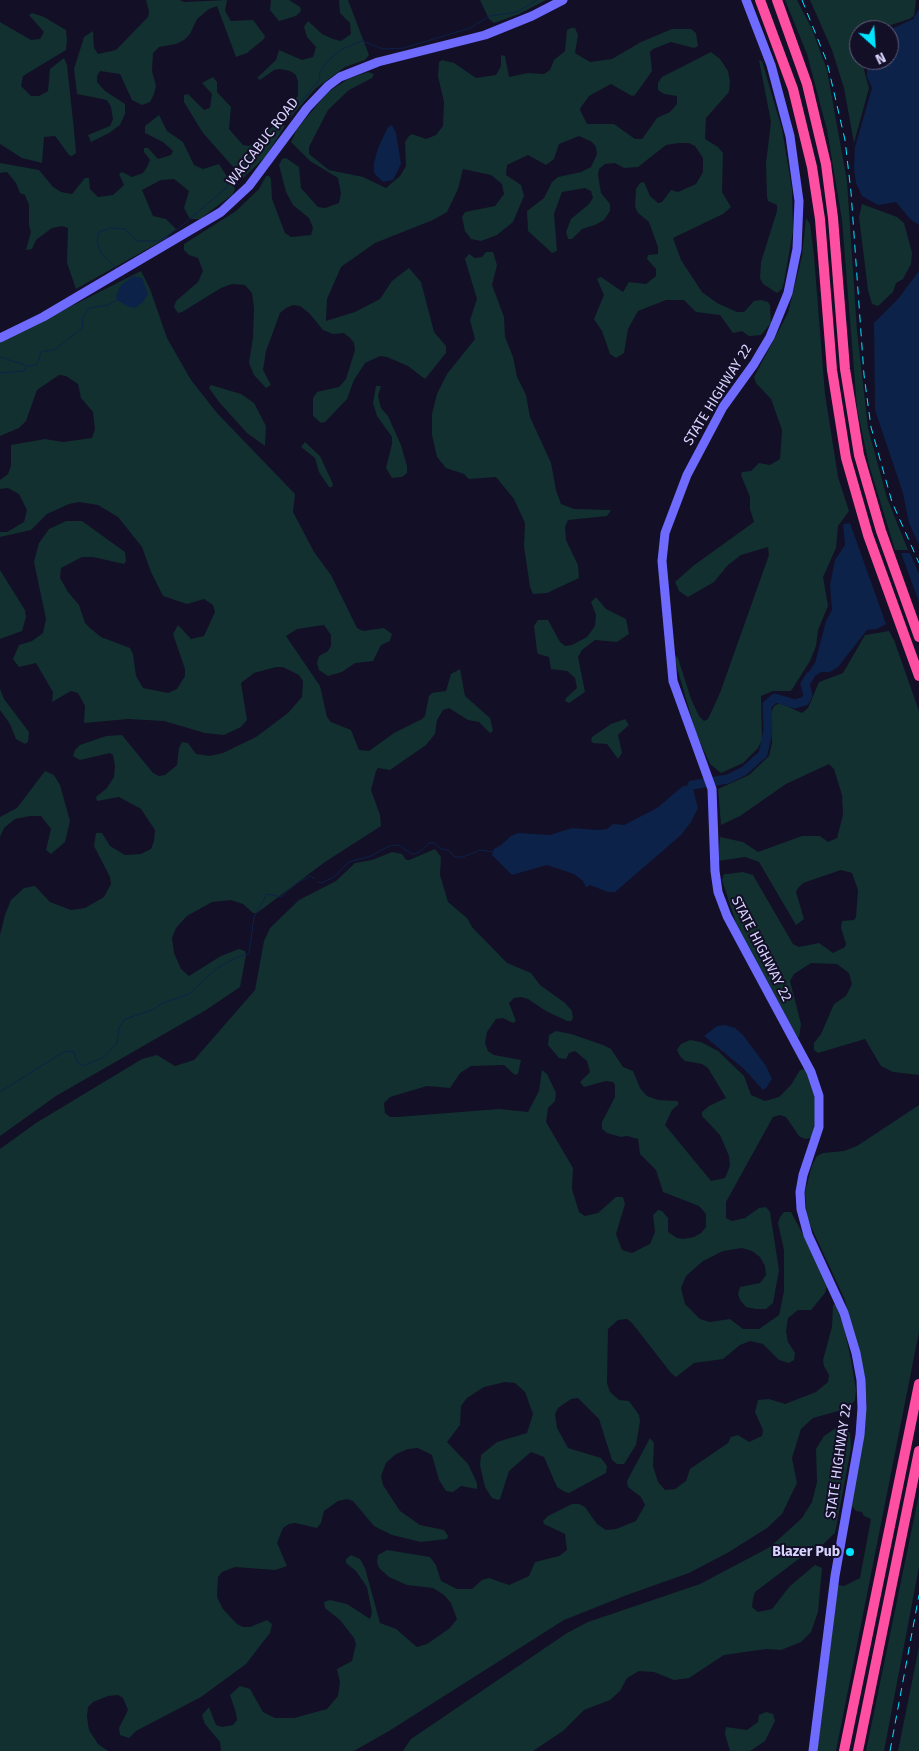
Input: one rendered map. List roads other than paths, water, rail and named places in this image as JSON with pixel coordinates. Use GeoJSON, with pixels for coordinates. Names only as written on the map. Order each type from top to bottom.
{"type":"FeatureCollection","features":[{"type":"Feature","properties":{"kind":"highway"},"geometry":{"type":"LineString","coordinates":[[760,0],[793,89],[812,167],[820,219],[832,370],[846,458],[868,535],[919,676]]}},
{"type":"Feature","properties":{"kind":"highway"},"geometry":{"type":"LineString","coordinates":[[777,0],[807,84],[826,164],[834,227],[845,370],[859,455],[881,531],[919,637]]}},
{"type":"Feature","properties":{"kind":"highway"},"geometry":{"type":"LineString","coordinates":[[844,1751],[919,1384]]}},
{"type":"Feature","properties":{"kind":"highway"},"geometry":{"type":"LineString","coordinates":[[858,1751],[919,1451]]}},
{"type":"Feature","properties":{"kind":"main road","name":"WACCABUC ROAD"},"geometry":{"type":"LineString","coordinates":[[0,338],[43,317],[221,212],[249,186],[307,108],[328,86],[340,77],[378,62],[485,36],[532,16],[562,0]]}},
{"type":"Feature","properties":{"kind":"main road","name":"STATE HIGHWAY 22"},"geometry":{"type":"LineString","coordinates":[[746,0],[771,65],[790,136],[798,185],[798,233],[792,279],[777,322],[763,350],[723,407],[695,457],[676,500],[663,542],[663,572],[673,681],[683,712],[709,775],[712,789],[715,871],[720,900],[809,1067],[817,1088],[820,1119],[803,1175],[801,1209],[808,1235],[844,1313],[856,1353],[861,1380],[862,1408],[860,1435],[835,1576],[813,1751]]}},
{"type":"Feature","properties":{"kind":"water"},"geometry":{"type":"Polygon","coordinates":[[[919,9],[919,225],[910,219],[896,202],[878,205],[862,196],[856,183],[854,167],[855,147],[872,88],[867,77],[867,70],[899,70],[899,25],[913,19],[919,9]]]}},
{"type":"Feature","properties":{"kind":"water"},"geometry":{"type":"Polygon","coordinates":[[[392,125],[396,133],[401,164],[393,180],[383,182],[374,173],[374,163],[378,148],[388,127],[392,125]]]}},
{"type":"Feature","properties":{"kind":"water"},"geometry":{"type":"Polygon","coordinates":[[[919,271],[919,545],[909,523],[903,493],[875,410],[874,323],[898,299],[919,271]]]}},
{"type":"Feature","properties":{"kind":"water"},"geometry":{"type":"Polygon","coordinates":[[[133,276],[142,278],[148,294],[142,303],[135,308],[129,307],[117,300],[116,296],[120,286],[133,276]]]}},
{"type":"Feature","properties":{"kind":"water"},"geometry":{"type":"Polygon","coordinates":[[[850,523],[886,624],[877,629],[867,630],[838,667],[830,672],[821,672],[812,678],[807,674],[815,663],[826,621],[832,610],[830,585],[835,560],[845,545],[843,524],[850,523]]]}},
{"type":"Feature","properties":{"kind":"water"},"geometry":{"type":"Polygon","coordinates":[[[901,553],[910,553],[919,574],[919,602],[901,553]]]}},
{"type":"Feature","properties":{"kind":"water"},"geometry":{"type":"Polygon","coordinates":[[[692,785],[698,808],[691,822],[681,835],[615,892],[608,892],[590,885],[586,887],[583,881],[574,874],[547,865],[512,875],[492,855],[494,849],[518,833],[550,835],[572,828],[598,830],[607,829],[613,824],[624,825],[657,808],[683,786],[692,785]]]}},
{"type":"Feature","properties":{"kind":"water"},"geometry":{"type":"Polygon","coordinates":[[[725,1025],[735,1028],[743,1035],[766,1066],[772,1079],[763,1090],[744,1069],[704,1036],[717,1026],[725,1025]]]}},
{"type":"Feature","properties":{"kind":"waterway"},"geometry":{"type":"LineString","coordinates":[[118,270],[101,253],[97,242],[99,232],[110,228],[125,229],[137,241],[159,241],[179,228],[225,189],[232,178],[278,129],[320,79],[319,73],[327,62],[342,49],[362,41],[383,49],[404,48],[470,28],[490,16],[517,12],[537,0]]}},
{"type":"Feature","properties":{"kind":"waterway"},"geometry":{"type":"LineString","coordinates":[[122,274],[125,280]]}},
{"type":"Feature","properties":{"kind":"waterway"},"geometry":{"type":"LineString","coordinates":[[0,373],[24,371],[26,366],[37,365],[41,352],[56,349],[83,327],[82,318],[89,308],[108,305],[117,300]]}},
{"type":"Feature","properties":{"kind":"waterway"},"geometry":{"type":"LineString","coordinates":[[0,357],[25,365]]}},
{"type":"Feature","properties":{"kind":"waterway"},"geometry":{"type":"LineString","coordinates":[[692,785],[728,779],[744,771],[763,754],[768,731],[767,705],[775,698],[795,704],[805,701],[808,695],[805,684],[810,676]]}},
{"type":"Feature","properties":{"kind":"waterway"},"geometry":{"type":"LineString","coordinates":[[318,882],[322,883],[335,876],[349,862],[371,856],[389,846],[399,845],[412,854],[418,853],[429,843],[434,843],[441,849],[448,850],[455,857],[463,857],[480,850],[494,852]]}},
{"type":"Feature","properties":{"kind":"waterway"},"geometry":{"type":"LineString","coordinates":[[0,1092],[65,1051],[74,1052],[77,1062],[83,1066],[104,1057],[117,1043],[119,1028],[125,1019],[189,994],[217,968],[238,957],[249,954],[254,917],[267,894],[281,897],[297,883],[310,876],[315,879]]}},
{"type":"Feature","properties":{"kind":"railway"},"geometry":{"type":"LineString","coordinates":[[802,0],[827,62],[845,140],[851,192],[864,375],[871,427],[892,502],[919,563]]}},
{"type":"Feature","properties":{"kind":"railway"},"geometry":{"type":"LineString","coordinates":[[890,1751],[919,1595]]}},
{"type":"Feature","properties":{"kind":"place","name":"Blazer Pub"},"geometry":{"type":"Point","coordinates":[850,1552]}}]}
